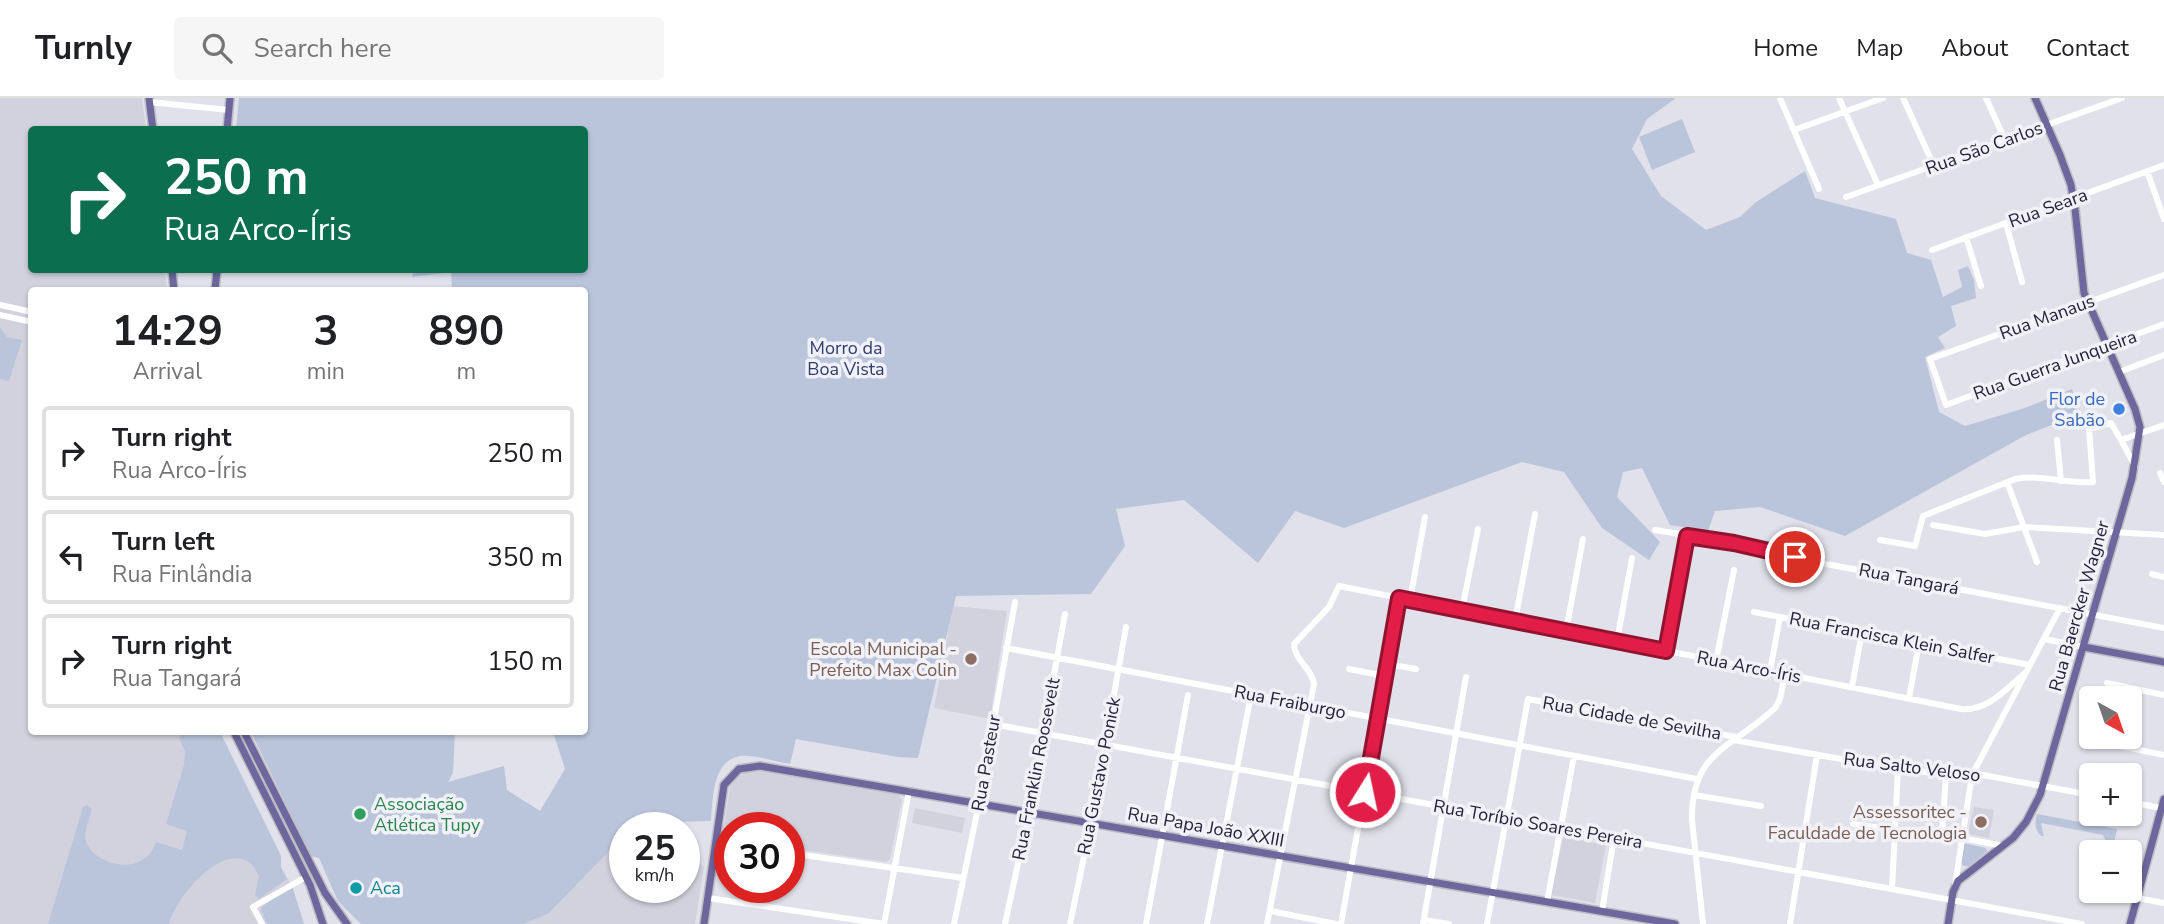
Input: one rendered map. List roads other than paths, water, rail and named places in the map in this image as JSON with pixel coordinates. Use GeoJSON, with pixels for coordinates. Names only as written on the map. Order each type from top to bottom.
{"type":"FeatureCollection","features":[{"type":"Feature","properties":{"kind":"main road"},"geometry":{"type":"LineString","coordinates":[[227,126],[230,98]]}},
{"type":"Feature","properties":{"kind":"main road"},"geometry":{"type":"LineString","coordinates":[[2035,98],[2066,170],[2074,198],[2081,276],[2087,303],[2137,415],[2140,433]]}},
{"type":"Feature","properties":{"kind":"main road"},"geometry":{"type":"LineString","coordinates":[[149,100],[152,126]]}},
{"type":"Feature","properties":{"kind":"main road","name":"Rua Baercker Wagner"},"geometry":{"type":"LineString","coordinates":[[1955,887],[1963,876],[2003,846],[2026,821],[2037,804],[2084,647],[2134,466],[2140,433]]}},
{"type":"Feature","properties":{"kind":"main road"},"geometry":{"type":"LineString","coordinates":[[2084,647],[2164,662]]}},
{"type":"Feature","properties":{"kind":"main road"},"geometry":{"type":"LineString","coordinates":[[235,735],[306,877],[323,924]]}},
{"type":"Feature","properties":{"kind":"main road"},"geometry":{"type":"LineString","coordinates":[[246,735],[325,893],[347,924]]}},
{"type":"Feature","properties":{"kind":"main road","name":"Rua Papa João XXIII"},"geometry":{"type":"LineString","coordinates":[[721,812],[724,785],[733,773],[746,767],[760,766],[1675,924]]}},
{"type":"Feature","properties":{"kind":"main road"},"geometry":{"type":"LineString","coordinates":[[2142,879],[2164,799]]}},
{"type":"Feature","properties":{"kind":"main road"},"geometry":{"type":"LineString","coordinates":[[705,924],[714,861]]}},
{"type":"Feature","properties":{"kind":"main road"},"geometry":{"type":"LineString","coordinates":[[1948,924],[1955,887]]}},
{"type":"Feature","properties":{"kind":"main road"},"geometry":{"type":"LineString","coordinates":[[2130,924],[2136,903]]}},
{"type":"Feature","properties":{"kind":"street"},"geometry":{"type":"LineString","coordinates":[[1780,98],[1819,189]]}},
{"type":"Feature","properties":{"kind":"street"},"geometry":{"type":"LineString","coordinates":[[1839,98],[1878,186]]}},
{"type":"Feature","properties":{"kind":"street"},"geometry":{"type":"LineString","coordinates":[[1794,130],[1882,98]]}},
{"type":"Feature","properties":{"kind":"street"},"geometry":{"type":"LineString","coordinates":[[1903,98],[1934,166]]}},
{"type":"Feature","properties":{"kind":"street"},"geometry":{"type":"LineString","coordinates":[[1986,98],[2005,140]]}},
{"type":"Feature","properties":{"kind":"street","name":"Rua São Carlos"},"geometry":{"type":"LineString","coordinates":[[1846,197],[2122,98]]}},
{"type":"Feature","properties":{"kind":"street"},"geometry":{"type":"LineString","coordinates":[[149,100],[229,110]]}},
{"type":"Feature","properties":{"kind":"street","name":"Rua Seara"},"geometry":{"type":"LineString","coordinates":[[1932,250],[2164,165]]}},
{"type":"Feature","properties":{"kind":"street"},"geometry":{"type":"LineString","coordinates":[[2147,171],[2164,219]]}},
{"type":"Feature","properties":{"kind":"street"},"geometry":{"type":"LineString","coordinates":[[2006,223],[2022,282]]}},
{"type":"Feature","properties":{"kind":"street"},"geometry":{"type":"LineString","coordinates":[[1966,237],[1981,286]]}},
{"type":"Feature","properties":{"kind":"street","name":"Rua Manaus"},"geometry":{"type":"LineString","coordinates":[[1946,405],[1930,359],[2164,275]]}},
{"type":"Feature","properties":{"kind":"street"},"geometry":{"type":"LineString","coordinates":[[0,305],[28,311]]}},
{"type":"Feature","properties":{"kind":"street"},"geometry":{"type":"LineString","coordinates":[[0,315],[28,321]]}},
{"type":"Feature","properties":{"kind":"street","name":"Rua Guerra Junqueira"},"geometry":{"type":"LineString","coordinates":[[1946,405],[2164,324]]}},
{"type":"Feature","properties":{"kind":"street"},"geometry":{"type":"LineString","coordinates":[[2119,372],[2164,355]]}},
{"type":"Feature","properties":{"kind":"street"},"geometry":{"type":"LineString","coordinates":[[1880,540],[1915,546],[1923,516],[2007,482],[2026,478],[2093,482],[2089,429],[2110,423],[2134,466]]}},
{"type":"Feature","properties":{"kind":"street"},"geometry":{"type":"LineString","coordinates":[[2121,440],[2164,425]]}},
{"type":"Feature","properties":{"kind":"street"},"geometry":{"type":"LineString","coordinates":[[2057,440],[2061,481]]}},
{"type":"Feature","properties":{"kind":"street"},"geometry":{"type":"LineString","coordinates":[[2160,473],[2164,482]]}},
{"type":"Feature","properties":{"kind":"street"},"geometry":{"type":"LineString","coordinates":[[2007,482],[2037,562]]}},
{"type":"Feature","properties":{"kind":"street"},"geometry":{"type":"LineString","coordinates":[[1515,621],[1535,514]]}},
{"type":"Feature","properties":{"kind":"street"},"geometry":{"type":"LineString","coordinates":[[1409,600],[1425,517]]}},
{"type":"Feature","properties":{"kind":"street"},"geometry":{"type":"LineString","coordinates":[[1933,525],[1985,534],[2024,527],[2164,535]]}},
{"type":"Feature","properties":{"kind":"street"},"geometry":{"type":"LineString","coordinates":[[1462,610],[1478,528]]}},
{"type":"Feature","properties":{"kind":"street","name":"Rua Tangará"},"geometry":{"type":"LineString","coordinates":[[1655,530],[2164,628]]}},
{"type":"Feature","properties":{"kind":"street"},"geometry":{"type":"LineString","coordinates":[[1666,651],[1687,536]]}},
{"type":"Feature","properties":{"kind":"street"},"geometry":{"type":"LineString","coordinates":[[1566,631],[1583,539]]}},
{"type":"Feature","properties":{"kind":"street"},"geometry":{"type":"LineString","coordinates":[[1617,641],[1632,558]]}},
{"type":"Feature","properties":{"kind":"street"},"geometry":{"type":"LineString","coordinates":[[1716,661],[1734,570]]}},
{"type":"Feature","properties":{"kind":"street"},"geometry":{"type":"LineString","coordinates":[[2152,575],[2164,577]]}},
{"type":"Feature","properties":{"kind":"street","name":"Rua Arco-Íris"},"geometry":{"type":"LineString","coordinates":[[1311,706],[1313,677],[1295,653],[1294,644],[1329,607],[1339,586],[1961,709],[1977,709],[1990,702],[2025,673]]}},
{"type":"Feature","properties":{"kind":"street"},"geometry":{"type":"LineString","coordinates":[[1270,911],[1339,924],[1399,598]]}},
{"type":"Feature","properties":{"kind":"street","name":"Rua Pasteur"},"geometry":{"type":"LineString","coordinates":[[954,924],[1015,602]]}},
{"type":"Feature","properties":{"kind":"street"},"geometry":{"type":"LineString","coordinates":[[1955,887],[1972,775],[2060,608]]}},
{"type":"Feature","properties":{"kind":"street","name":"Rua Francisca Klein Salfer"},"geometry":{"type":"LineString","coordinates":[[1754,611],[2029,665]]}},
{"type":"Feature","properties":{"kind":"street","name":"Rua Franklin Roosevelt"},"geometry":{"type":"LineString","coordinates":[[1005,924],[1029,812],[1065,614]]}},
{"type":"Feature","properties":{"kind":"street"},"geometry":{"type":"LineString","coordinates":[[1770,671],[1780,617]]}},
{"type":"Feature","properties":{"kind":"street","name":"Rua Gustavo Ponick"},"geometry":{"type":"LineString","coordinates":[[1070,924],[1126,627]]}},
{"type":"Feature","properties":{"kind":"street"},"geometry":{"type":"LineString","coordinates":[[1852,687],[1862,632]]}},
{"type":"Feature","properties":{"kind":"street"},"geometry":{"type":"LineString","coordinates":[[2043,639],[2084,647]]}},
{"type":"Feature","properties":{"kind":"street"},"geometry":{"type":"LineString","coordinates":[[1909,698],[1919,643]]}},
{"type":"Feature","properties":{"kind":"street","name":"Rua Fraiburgo"},"geometry":{"type":"LineString","coordinates":[[1006,648],[1697,779]]}},
{"type":"Feature","properties":{"kind":"street"},"geometry":{"type":"LineString","coordinates":[[1388,664],[1416,669]]}},
{"type":"Feature","properties":{"kind":"street"},"geometry":{"type":"LineString","coordinates":[[1349,669],[1385,676]]}},
{"type":"Feature","properties":{"kind":"street"},"geometry":{"type":"LineString","coordinates":[[1703,924],[1692,820],[1697,779],[1709,760],[1775,708],[1782,693],[1785,674]]}},
{"type":"Feature","properties":{"kind":"street"},"geometry":{"type":"LineString","coordinates":[[1448,924],[1424,922],[1466,677]]}},
{"type":"Feature","properties":{"kind":"street"},"geometry":{"type":"LineString","coordinates":[[2107,683],[2164,695]]}},
{"type":"Feature","properties":{"kind":"street"},"geometry":{"type":"LineString","coordinates":[[1146,924],[1188,695]]}},
{"type":"Feature","properties":{"kind":"street"},"geometry":{"type":"LineString","coordinates":[[1207,924],[1251,695]]}},
{"type":"Feature","properties":{"kind":"street","name":"Rua Cidade de Sevilha"},"geometry":{"type":"LineString","coordinates":[[1519,745],[1528,699],[1734,739]]}},
{"type":"Feature","properties":{"kind":"street"},"geometry":{"type":"LineString","coordinates":[[1267,924],[1311,706]]}},
{"type":"Feature","properties":{"kind":"street","name":"Rua Toríbio Soares Pereira"},"geometry":{"type":"LineString","coordinates":[[993,724],[2082,924]]}},
{"type":"Feature","properties":{"kind":"street","name":"Rua Salto Veloso"},"geometry":{"type":"LineString","coordinates":[[1734,739],[1898,769],[1945,775],[1972,775],[2079,792]]}},
{"type":"Feature","properties":{"kind":"street"},"geometry":{"type":"LineString","coordinates":[[1487,924],[1519,745]]}},
{"type":"Feature","properties":{"kind":"street"},"geometry":{"type":"LineString","coordinates":[[2135,749],[2164,755]]}},
{"type":"Feature","properties":{"kind":"street"},"geometry":{"type":"LineString","coordinates":[[1790,924],[1816,755]]}},
{"type":"Feature","properties":{"kind":"street"},"geometry":{"type":"LineString","coordinates":[[1547,902],[1574,756]]}},
{"type":"Feature","properties":{"kind":"street"},"geometry":{"type":"LineString","coordinates":[[1892,889],[1898,769]]}},
{"type":"Feature","properties":{"kind":"street"},"geometry":{"type":"LineString","coordinates":[[1942,836],[1945,775]]}},
{"type":"Feature","properties":{"kind":"street"},"geometry":{"type":"LineString","coordinates":[[708,898],[884,924],[909,791]]}},
{"type":"Feature","properties":{"kind":"street"},"geometry":{"type":"LineString","coordinates":[[1694,795],[1762,806]]}},
{"type":"Feature","properties":{"kind":"street"},"geometry":{"type":"LineString","coordinates":[[2142,804],[2161,808]]}},
{"type":"Feature","properties":{"kind":"street"},"geometry":{"type":"LineString","coordinates":[[1853,824],[1895,830]]}},
{"type":"Feature","properties":{"kind":"street"},"geometry":{"type":"LineString","coordinates":[[1602,911],[1614,838]]}},
{"type":"Feature","properties":{"kind":"street"},"geometry":{"type":"LineString","coordinates":[[1962,838],[2003,846]]}},
{"type":"Feature","properties":{"kind":"street"},"geometry":{"type":"LineString","coordinates":[[805,855],[963,878]]}},
{"type":"Feature","properties":{"kind":"street"},"geometry":{"type":"LineString","coordinates":[[262,924],[253,906],[306,877]]}},
{"type":"Feature","properties":{"kind":"street"},"geometry":{"type":"LineString","coordinates":[[2142,899],[2164,903]]}},
{"type":"Feature","properties":{"kind":"place","name":"Flor de Sabão"},"geometry":{"type":"Point","coordinates":[2119,409]}},
{"type":"Feature","properties":{"kind":"place","name":"Escola Municipal - Prefeito Max Colin"},"geometry":{"type":"Point","coordinates":[971,659]}},
{"type":"Feature","properties":{"kind":"place","name":"Associação Atlética Tupy"},"geometry":{"type":"Point","coordinates":[360,814]}},
{"type":"Feature","properties":{"kind":"place","name":"Assessoritec - Faculdade de Tecnologia"},"geometry":{"type":"Point","coordinates":[1981,822]}},
{"type":"Feature","properties":{"kind":"place","name":"Aca"},"geometry":{"type":"Point","coordinates":[356,888]}},
{"type":"Feature","properties":{"kind":"park label","name":"Morro da Boa Vista"},"geometry":{"type":"Point","coordinates":[846,358]}}]}
